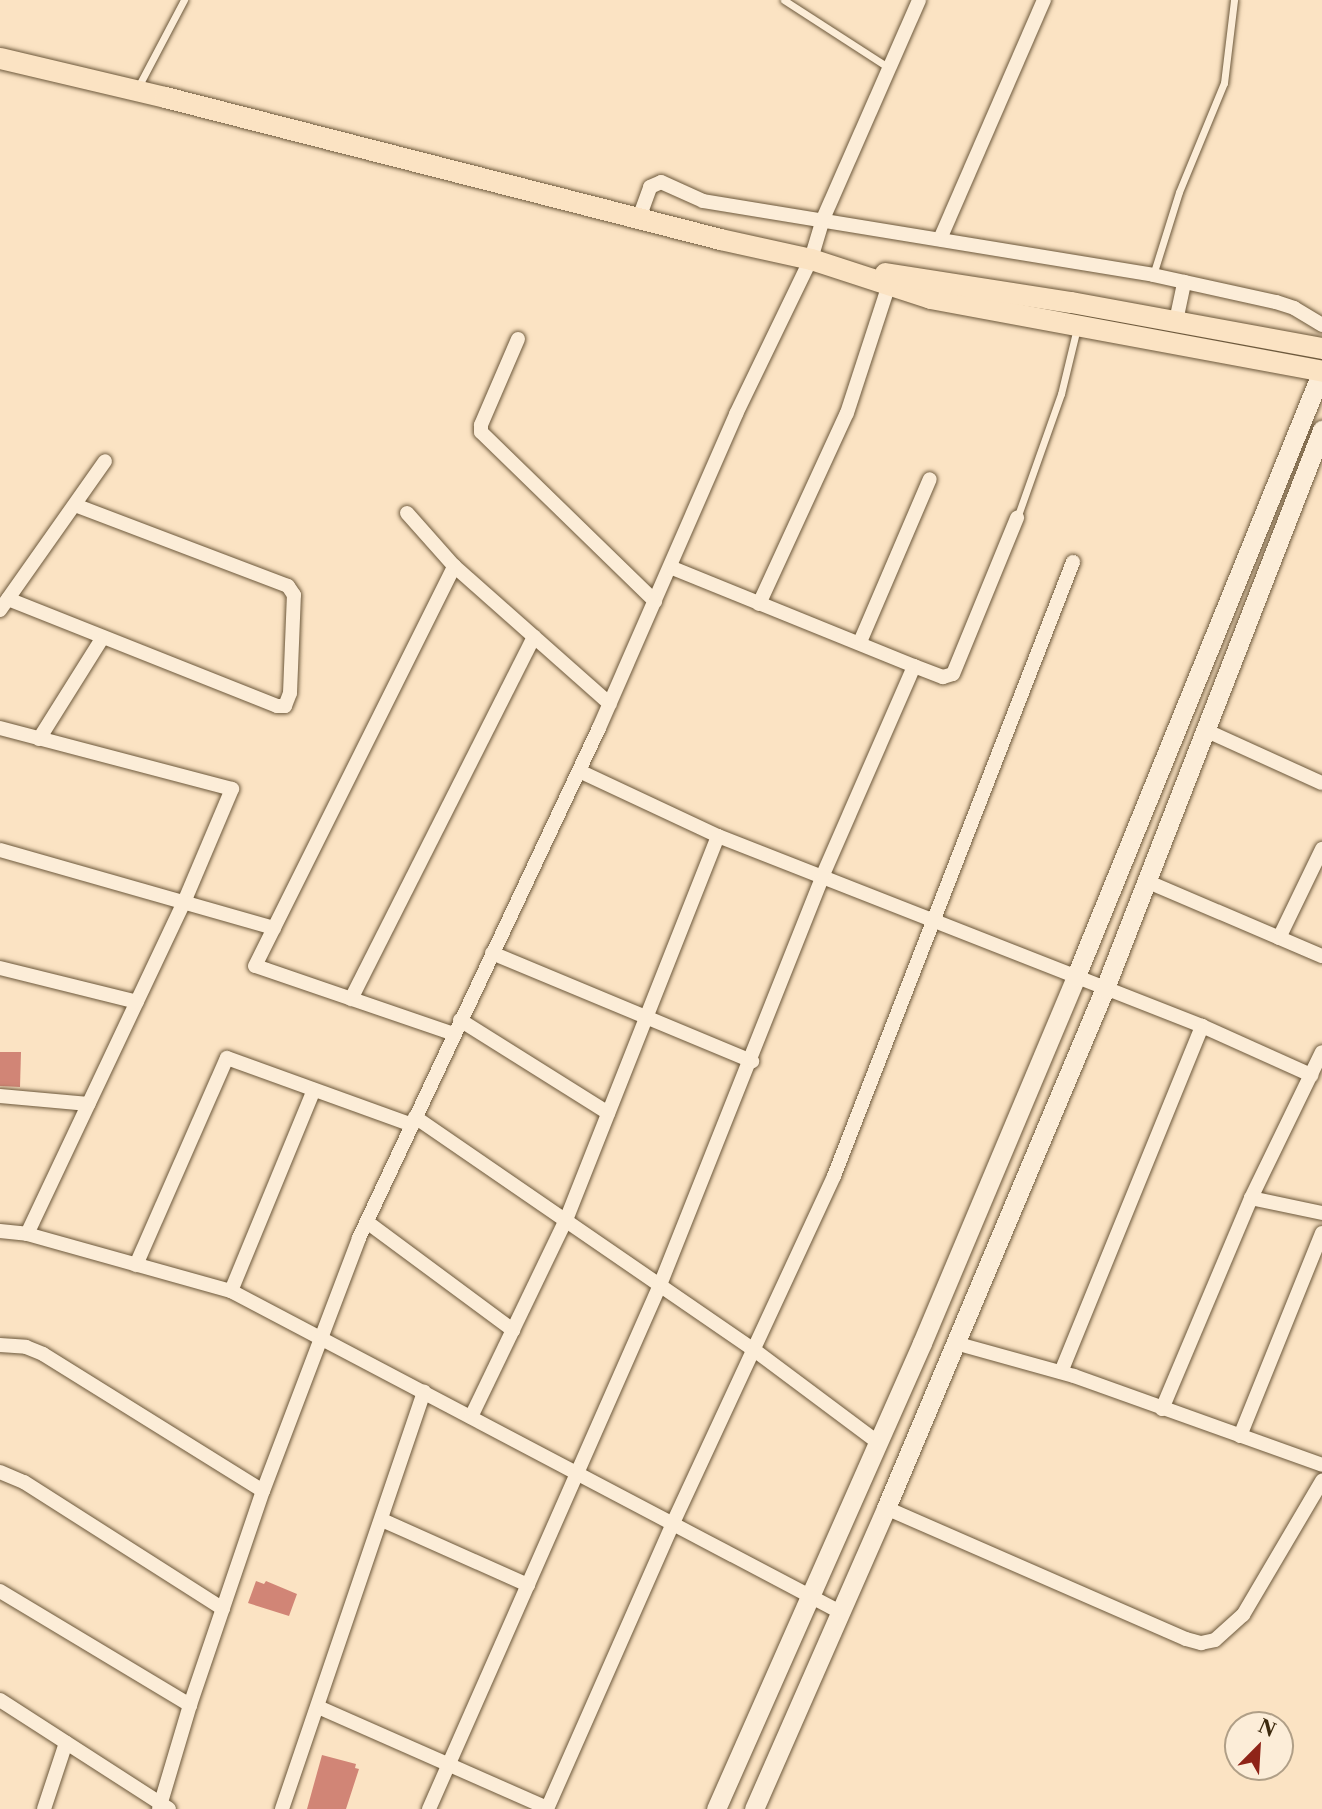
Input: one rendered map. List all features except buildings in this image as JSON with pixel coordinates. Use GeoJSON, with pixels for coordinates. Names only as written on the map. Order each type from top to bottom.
{"type":"FeatureCollection","features":[{"type":"Feature","properties":{"kind":"main road"},"geometry":{"type":"LineString","coordinates":[[0,58],[858,272],[1176,321],[1322,348]]}},
{"type":"Feature","properties":{"kind":"main road"},"geometry":{"type":"LineString","coordinates":[[716,1809],[876,1441],[922,1342],[1076,976],[1322,371],[930,298],[891,279]]}},
{"type":"Feature","properties":{"kind":"main road"},"geometry":{"type":"LineString","coordinates":[[754,1809],[886,1508],[1105,988],[1322,430]]}},
{"type":"Feature","properties":{"kind":"street"},"geometry":{"type":"LineString","coordinates":[[0,1700],[163,1807],[190,1705],[263,1491],[319,1338],[367,1222],[610,704],[736,414],[811,259],[823,219],[919,0]]}},
{"type":"Feature","properties":{"kind":"street"},"geometry":{"type":"LineString","coordinates":[[940,239],[1044,0]]}},
{"type":"Feature","properties":{"kind":"street"},"geometry":{"type":"LineString","coordinates":[[639,218],[650,187],[661,182],[703,201],[1153,275],[1276,302],[1303,313],[1322,326]]}},
{"type":"Feature","properties":{"kind":"street"},"geometry":{"type":"LineString","coordinates":[[760,604],[846,413],[891,279]]}},
{"type":"Feature","properties":{"kind":"street"},"geometry":{"type":"LineString","coordinates":[[1176,321],[1184,282]]}},
{"type":"Feature","properties":{"kind":"street"},"geometry":{"type":"LineString","coordinates":[[518,339],[481,425],[481,432],[655,601]]}},
{"type":"Feature","properties":{"kind":"street"},"geometry":{"type":"LineString","coordinates":[[75,505],[288,586],[294,595],[289,701],[285,706],[277,706],[103,637],[4,605],[105,461]]}},
{"type":"Feature","properties":{"kind":"street"},"geometry":{"type":"LineString","coordinates":[[860,642],[930,479]]}},
{"type":"Feature","properties":{"kind":"street"},"geometry":{"type":"LineString","coordinates":[[407,513],[454,566],[610,704]]}},
{"type":"Feature","properties":{"kind":"street"},"geometry":{"type":"LineString","coordinates":[[670,567],[943,677],[953,674],[1017,518]]}},
{"type":"Feature","properties":{"kind":"street"},"geometry":{"type":"LineString","coordinates":[[318,1707],[547,1809],[673,1522],[834,1176],[1073,562]]}},
{"type":"Feature","properties":{"kind":"street"},"geometry":{"type":"LineString","coordinates":[[454,566],[255,966],[454,1034]]}},
{"type":"Feature","properties":{"kind":"street"},"geometry":{"type":"LineString","coordinates":[[39,739],[103,637]]}},
{"type":"Feature","properties":{"kind":"street"},"geometry":{"type":"LineString","coordinates":[[351,999],[534,637]]}},
{"type":"Feature","properties":{"kind":"street"},"geometry":{"type":"LineString","coordinates":[[429,1809],[660,1285],[752,1061],[822,877],[914,666]]}},
{"type":"Feature","properties":{"kind":"street"},"geometry":{"type":"LineString","coordinates":[[0,728],[232,789],[184,902],[27,1234]]}},
{"type":"Feature","properties":{"kind":"street"},"geometry":{"type":"LineString","coordinates":[[1205,730],[1322,783]]}},
{"type":"Feature","properties":{"kind":"street"},"geometry":{"type":"LineString","coordinates":[[579,771],[719,836],[1202,1026],[1311,1075]]}},
{"type":"Feature","properties":{"kind":"street"},"geometry":{"type":"LineString","coordinates":[[471,1417],[566,1220],[719,836]]}},
{"type":"Feature","properties":{"kind":"street"},"geometry":{"type":"LineString","coordinates":[[1279,938],[1322,849]]}},
{"type":"Feature","properties":{"kind":"street"},"geometry":{"type":"LineString","coordinates":[[0,850],[274,928]]}},
{"type":"Feature","properties":{"kind":"street"},"geometry":{"type":"LineString","coordinates":[[1146,881],[1322,956]]}},
{"type":"Feature","properties":{"kind":"street"},"geometry":{"type":"LineString","coordinates":[[492,953],[752,1061]]}},
{"type":"Feature","properties":{"kind":"street"},"geometry":{"type":"LineString","coordinates":[[0,968],[137,1002]]}},
{"type":"Feature","properties":{"kind":"street"},"geometry":{"type":"LineString","coordinates":[[460,1020],[608,1113]]}},
{"type":"Feature","properties":{"kind":"street"},"geometry":{"type":"LineString","coordinates":[[1061,1372],[1202,1026]]}},
{"type":"Feature","properties":{"kind":"street"},"geometry":{"type":"LineString","coordinates":[[1161,1409],[1251,1198],[1322,1052]]}},
{"type":"Feature","properties":{"kind":"street"},"geometry":{"type":"LineString","coordinates":[[136,1265],[227,1058],[314,1090],[413,1121],[566,1220],[753,1349],[876,1441]]}},
{"type":"Feature","properties":{"kind":"street"},"geometry":{"type":"LineString","coordinates":[[231,1291],[314,1090]]}},
{"type":"Feature","properties":{"kind":"street"},"geometry":{"type":"LineString","coordinates":[[0,1096],[89,1104]]}},
{"type":"Feature","properties":{"kind":"street"},"geometry":{"type":"LineString","coordinates":[[1251,1198],[1322,1213]]}},
{"type":"Feature","properties":{"kind":"street"},"geometry":{"type":"LineString","coordinates":[[367,1222],[513,1330]]}},
{"type":"Feature","properties":{"kind":"street"},"geometry":{"type":"LineString","coordinates":[[0,1231],[27,1234],[231,1291],[840,1612]]}},
{"type":"Feature","properties":{"kind":"street"},"geometry":{"type":"LineString","coordinates":[[1240,1436],[1322,1233]]}},
{"type":"Feature","properties":{"kind":"street"},"geometry":{"type":"LineString","coordinates":[[955,1343],[1061,1372],[1322,1465]]}},
{"type":"Feature","properties":{"kind":"street"},"geometry":{"type":"LineString","coordinates":[[0,1345],[26,1348],[43,1354],[263,1491]]}},
{"type":"Feature","properties":{"kind":"street"},"geometry":{"type":"LineString","coordinates":[[282,1809],[424,1391]]}},
{"type":"Feature","properties":{"kind":"street"},"geometry":{"type":"LineString","coordinates":[[0,1472],[24,1482],[223,1609]]}},
{"type":"Feature","properties":{"kind":"street"},"geometry":{"type":"LineString","coordinates":[[886,1508],[1186,1639],[1201,1643],[1215,1640],[1242,1615],[1322,1481]]}},
{"type":"Feature","properties":{"kind":"street"},"geometry":{"type":"LineString","coordinates":[[382,1520],[528,1585]]}},
{"type":"Feature","properties":{"kind":"street"},"geometry":{"type":"LineString","coordinates":[[0,1591],[190,1705]]}},
{"type":"Feature","properties":{"kind":"street"},"geometry":{"type":"LineString","coordinates":[[44,1809],[66,1743]]}},
{"type":"Feature","properties":{"kind":"lane"},"geometry":{"type":"LineString","coordinates":[[136,90],[184,0]]}},
{"type":"Feature","properties":{"kind":"lane"},"geometry":{"type":"LineString","coordinates":[[784,0],[889,68]]}},
{"type":"Feature","properties":{"kind":"lane"},"geometry":{"type":"LineString","coordinates":[[1153,275],[1178,192],[1222,90],[1234,0]]}},
{"type":"Feature","properties":{"kind":"lane"},"geometry":{"type":"LineString","coordinates":[[1017,518],[1061,394],[1077,326]]}}]}
